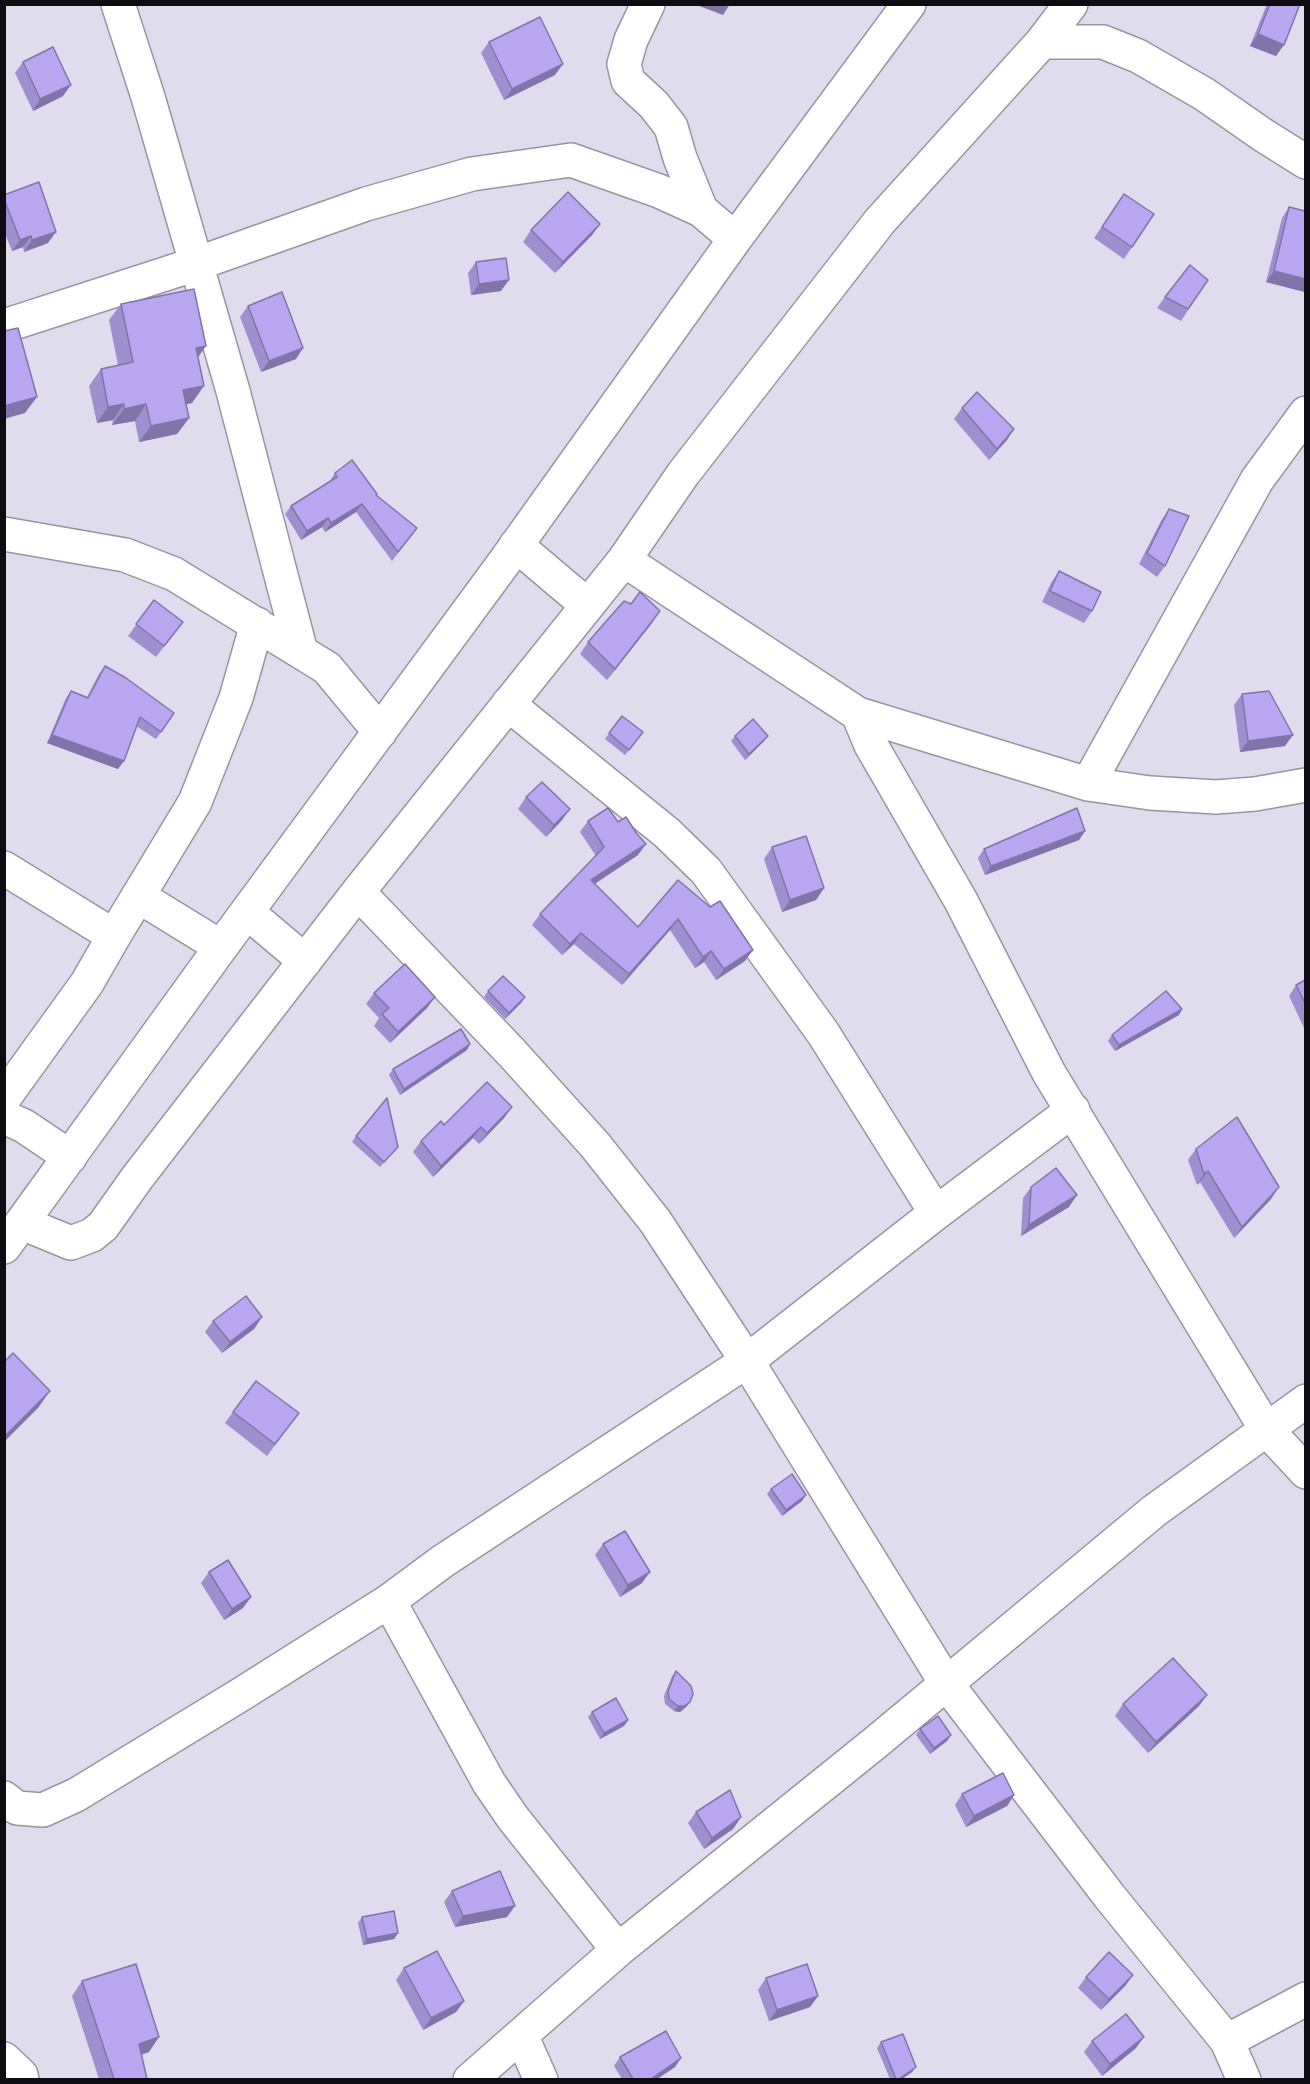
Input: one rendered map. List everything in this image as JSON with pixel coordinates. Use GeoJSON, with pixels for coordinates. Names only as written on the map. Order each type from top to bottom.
{"type":"FeatureCollection","features":[{"type":"Feature","properties":{"kind":"street"},"geometry":{"type":"LineString","coordinates":[[118,4],[148,97],[233,391],[301,652]]}},
{"type":"Feature","properties":{"kind":"street"},"geometry":{"type":"LineString","coordinates":[[648,4],[631,40],[624,64],[628,81],[654,105],[671,127],[680,158],[701,210]]}},
{"type":"Feature","properties":{"kind":"street"},"geometry":{"type":"LineString","coordinates":[[909,4],[735,239],[516,545],[13,1235],[71,1243],[92,1235],[104,1226],[358,891],[624,560],[683,474],[880,221],[1041,42],[1071,4]]}},
{"type":"Feature","properties":{"kind":"street"},"geometry":{"type":"LineString","coordinates":[[1041,42],[1103,42],[1138,56],[1204,94],[1305,162]]}},
{"type":"Feature","properties":{"kind":"street"},"geometry":{"type":"LineString","coordinates":[[4,326],[196,264],[366,204],[472,174],[571,160],[659,191],[701,210],[735,239]]}},
{"type":"Feature","properties":{"kind":"street"},"geometry":{"type":"LineString","coordinates":[[1088,784],[1257,480],[1305,413]]}},
{"type":"Feature","properties":{"kind":"street"},"geometry":{"type":"LineString","coordinates":[[4,534],[125,555],[174,574],[327,668],[380,732]]}},
{"type":"Feature","properties":{"kind":"street"},"geometry":{"type":"LineString","coordinates":[[516,545],[587,605]]}},
{"type":"Feature","properties":{"kind":"street"},"geometry":{"type":"LineString","coordinates":[[624,560],[858,714],[1088,784],[1150,793],[1216,797],[1255,794],[1305,785]]}},
{"type":"Feature","properties":{"kind":"street"},"geometry":{"type":"LineString","coordinates":[[4,1098],[87,983],[195,802],[236,698],[257,624]]}},
{"type":"Feature","properties":{"kind":"street"},"geometry":{"type":"LineString","coordinates":[[508,704],[668,833],[706,871],[823,1033],[936,1213]]}},
{"type":"Feature","properties":{"kind":"street"},"geometry":{"type":"LineString","coordinates":[[858,714],[871,745],[962,901],[1050,1073],[1266,1429],[1305,1472]]}},
{"type":"Feature","properties":{"kind":"street"},"geometry":{"type":"LineString","coordinates":[[4,868],[114,936]]}},
{"type":"Feature","properties":{"kind":"street"},"geometry":{"type":"LineString","coordinates":[[358,891],[512,1053],[595,1145],[655,1221],[747,1361],[946,1683],[1110,1897],[1227,2041],[1244,2079]]}},
{"type":"Feature","properties":{"kind":"street"},"geometry":{"type":"LineString","coordinates":[[138,896],[221,947]]}},
{"type":"Feature","properties":{"kind":"street"},"geometry":{"type":"LineString","coordinates":[[247,912],[305,961]]}},
{"type":"Feature","properties":{"kind":"street"},"geometry":{"type":"LineString","coordinates":[[4,1798],[17,1808],[43,1810],[76,1795],[389,1601],[443,1561],[747,1361],[936,1213],[1073,1110]]}},
{"type":"Feature","properties":{"kind":"street"},"geometry":{"type":"LineString","coordinates":[[4,1117],[24,1126],[70,1157]]}},
{"type":"Feature","properties":{"kind":"street"},"geometry":{"type":"LineString","coordinates":[[470,2079],[618,1950],[875,1743],[1154,1511],[1305,1401]]}},
{"type":"Feature","properties":{"kind":"street"},"geometry":{"type":"LineString","coordinates":[[389,1601],[489,1783],[513,1818],[618,1950]]}},
{"type":"Feature","properties":{"kind":"street"},"geometry":{"type":"LineString","coordinates":[[1227,2041],[1305,1999]]}},
{"type":"Feature","properties":{"kind":"street"},"geometry":{"type":"LineString","coordinates":[[521,2035],[541,2079]]}},
{"type":"Feature","properties":{"kind":"street"},"geometry":{"type":"LineString","coordinates":[[4,2059],[21,2075],[22,2079]]}},
{"type":"Feature","properties":{"kind":"building"},"geometry":{"type":"Polygon","coordinates":[[[1270,4],[1300,4],[1284,45],[1258,34],[1270,4]]]}},
{"type":"Feature","properties":{"kind":"building"},"geometry":{"type":"Polygon","coordinates":[[[540,17],[563,64],[512,89],[489,42],[540,17]]]}},
{"type":"Feature","properties":{"kind":"building"},"geometry":{"type":"Polygon","coordinates":[[[53,47],[71,85],[40,99],[23,62],[53,47]]]}},
{"type":"Feature","properties":{"kind":"building"},"geometry":{"type":"Polygon","coordinates":[[[39,182],[56,232],[32,240],[31,236],[20,240],[4,195],[39,182]]]}},
{"type":"Feature","properties":{"kind":"building"},"geometry":{"type":"Polygon","coordinates":[[[568,192],[600,224],[563,262],[531,230],[568,192]]]}},
{"type":"Feature","properties":{"kind":"building"},"geometry":{"type":"Polygon","coordinates":[[[1124,194],[1154,214],[1132,247],[1102,227],[1124,194]]]}},
{"type":"Feature","properties":{"kind":"building"},"geometry":{"type":"Polygon","coordinates":[[[1289,207],[1305,211],[1305,279],[1274,271],[1289,207]]]}},
{"type":"Feature","properties":{"kind":"building"},"geometry":{"type":"Polygon","coordinates":[[[506,258],[509,280],[479,284],[476,262],[506,258]]]}},
{"type":"Feature","properties":{"kind":"building"},"geometry":{"type":"Polygon","coordinates":[[[1190,265],[1208,280],[1188,309],[1165,297],[1190,265]]]}},
{"type":"Feature","properties":{"kind":"building"},"geometry":{"type":"Polygon","coordinates":[[[194,289],[206,346],[196,348],[204,386],[183,390],[189,418],[151,426],[146,404],[124,409],[124,404],[108,407],[101,369],[133,362],[121,304],[194,289]]]}},
{"type":"Feature","properties":{"kind":"building"},"geometry":{"type":"Polygon","coordinates":[[[282,292],[303,348],[269,361],[248,306],[282,292]]]}},
{"type":"Feature","properties":{"kind":"building"},"geometry":{"type":"Polygon","coordinates":[[[18,328],[37,397],[4,406],[4,331],[18,328]]]}},
{"type":"Feature","properties":{"kind":"building"},"geometry":{"type":"Polygon","coordinates":[[[977,392],[1014,429],[997,449],[962,408],[977,392]]]}},
{"type":"Feature","properties":{"kind":"building"},"geometry":{"type":"Polygon","coordinates":[[[352,460],[376,495],[417,528],[398,552],[362,504],[331,523],[328,518],[307,531],[291,506],[337,477],[335,473],[352,460]]]}},
{"type":"Feature","properties":{"kind":"building"},"geometry":{"type":"Polygon","coordinates":[[[1169,509],[1189,516],[1165,566],[1147,553],[1169,509]]]}},
{"type":"Feature","properties":{"kind":"building"},"geometry":{"type":"Polygon","coordinates":[[[1059,571],[1101,592],[1092,611],[1050,591],[1059,571]]]}},
{"type":"Feature","properties":{"kind":"building"},"geometry":{"type":"Polygon","coordinates":[[[640,592],[660,611],[615,669],[588,642],[624,601],[631,604],[640,592]]]}},
{"type":"Feature","properties":{"kind":"building"},"geometry":{"type":"Polygon","coordinates":[[[154,600],[183,622],[164,646],[136,624],[154,600]]]}},
{"type":"Feature","properties":{"kind":"building"},"geometry":{"type":"Polygon","coordinates":[[[105,666],[126,678],[174,713],[161,732],[140,717],[124,761],[52,735],[71,691],[88,698],[105,666]]]}},
{"type":"Feature","properties":{"kind":"building"},"geometry":{"type":"Polygon","coordinates":[[[1269,691],[1293,735],[1248,741],[1242,694],[1269,691]]]}},
{"type":"Feature","properties":{"kind":"building"},"geometry":{"type":"Polygon","coordinates":[[[622,716],[643,732],[629,750],[609,733],[622,716]]]}},
{"type":"Feature","properties":{"kind":"building"},"geometry":{"type":"Polygon","coordinates":[[[753,719],[768,736],[749,754],[735,736],[753,719]]]}},
{"type":"Feature","properties":{"kind":"building"},"geometry":{"type":"Polygon","coordinates":[[[542,782],[570,809],[554,825],[526,797],[542,782]]]}},
{"type":"Feature","properties":{"kind":"building"},"geometry":{"type":"Polygon","coordinates":[[[608,808],[618,822],[626,817],[646,844],[591,880],[638,927],[678,880],[710,907],[720,901],[753,950],[724,969],[711,951],[703,957],[678,919],[629,974],[581,933],[570,944],[540,914],[604,847],[588,821],[608,808]]]}},
{"type":"Feature","properties":{"kind":"building"},"geometry":{"type":"Polygon","coordinates":[[[1077,808],[1085,831],[991,866],[984,849],[1077,808]]]}},
{"type":"Feature","properties":{"kind":"building"},"geometry":{"type":"Polygon","coordinates":[[[806,836],[824,888],[790,900],[772,847],[806,836]]]}},
{"type":"Feature","properties":{"kind":"building"},"geometry":{"type":"Polygon","coordinates":[[[405,964],[435,997],[398,1032],[382,1014],[389,1008],[374,993],[405,964]]]}},
{"type":"Feature","properties":{"kind":"building"},"geometry":{"type":"Polygon","coordinates":[[[503,976],[525,997],[509,1013],[488,991],[503,976]]]}},
{"type":"Feature","properties":{"kind":"building"},"geometry":{"type":"Polygon","coordinates":[[[1305,980],[1305,1003],[1296,985],[1305,980]]]}},
{"type":"Feature","properties":{"kind":"building"},"geometry":{"type":"Polygon","coordinates":[[[1166,991],[1182,1009],[1119,1045],[1112,1035],[1166,991]]]}},
{"type":"Feature","properties":{"kind":"building"},"geometry":{"type":"Polygon","coordinates":[[[461,1029],[470,1044],[404,1089],[393,1069],[461,1029]]]}},
{"type":"Feature","properties":{"kind":"building"},"geometry":{"type":"Polygon","coordinates":[[[487,1082],[512,1107],[487,1133],[481,1127],[441,1166],[421,1141],[441,1121],[444,1125],[487,1082]]]}},
{"type":"Feature","properties":{"kind":"building"},"geometry":{"type":"Polygon","coordinates":[[[387,1098],[398,1147],[384,1162],[356,1136],[387,1098]]]}},
{"type":"Feature","properties":{"kind":"building"},"geometry":{"type":"Polygon","coordinates":[[[1237,1117],[1279,1187],[1242,1227],[1208,1171],[1204,1174],[1196,1149],[1237,1117]]]}},
{"type":"Feature","properties":{"kind":"building"},"geometry":{"type":"Polygon","coordinates":[[[1056,1168],[1077,1195],[1029,1225],[1031,1187],[1056,1168]]]}},
{"type":"Feature","properties":{"kind":"building"},"geometry":{"type":"Polygon","coordinates":[[[246,1296],[262,1317],[230,1342],[213,1321],[246,1296]]]}},
{"type":"Feature","properties":{"kind":"building"},"geometry":{"type":"Polygon","coordinates":[[[13,1353],[50,1391],[4,1437],[4,1362],[13,1353]]]}},
{"type":"Feature","properties":{"kind":"building"},"geometry":{"type":"Polygon","coordinates":[[[256,1381],[299,1413],[275,1444],[233,1412],[256,1381]]]}},
{"type":"Feature","properties":{"kind":"building"},"geometry":{"type":"Polygon","coordinates":[[[792,1474],[806,1495],[786,1510],[771,1489],[792,1474]]]}},
{"type":"Feature","properties":{"kind":"building"},"geometry":{"type":"Polygon","coordinates":[[[625,1531],[650,1572],[628,1585],[603,1544],[625,1531]]]}},
{"type":"Feature","properties":{"kind":"building"},"geometry":{"type":"Polygon","coordinates":[[[228,1560],[251,1597],[232,1609],[209,1572],[228,1560]]]}},
{"type":"Feature","properties":{"kind":"building"},"geometry":{"type":"Polygon","coordinates":[[[1173,1658],[1207,1695],[1156,1742],[1123,1704],[1173,1658]]]}},
{"type":"Feature","properties":{"kind":"building"},"geometry":{"type":"Polygon","coordinates":[[[676,1671],[691,1686],[693,1694],[690,1702],[684,1706],[678,1706],[669,1699],[668,1691],[676,1671]]]}},
{"type":"Feature","properties":{"kind":"building"},"geometry":{"type":"Polygon","coordinates":[[[616,1698],[628,1720],[604,1733],[592,1712],[616,1698]]]}},
{"type":"Feature","properties":{"kind":"building"},"geometry":{"type":"Polygon","coordinates":[[[938,1716],[951,1735],[934,1748],[920,1729],[938,1716]]]}},
{"type":"Feature","properties":{"kind":"building"},"geometry":{"type":"Polygon","coordinates":[[[1003,1773],[1014,1795],[974,1816],[962,1794],[1003,1773]]]}},
{"type":"Feature","properties":{"kind":"building"},"geometry":{"type":"Polygon","coordinates":[[[730,1790],[741,1817],[712,1838],[696,1812],[730,1790]]]}},
{"type":"Feature","properties":{"kind":"building"},"geometry":{"type":"Polygon","coordinates":[[[500,1871],[515,1906],[463,1916],[452,1891],[500,1871]]]}},
{"type":"Feature","properties":{"kind":"building"},"geometry":{"type":"Polygon","coordinates":[[[394,1911],[398,1933],[367,1939],[362,1917],[394,1911]]]}},
{"type":"Feature","properties":{"kind":"building"},"geometry":{"type":"Polygon","coordinates":[[[437,1951],[464,2001],[431,2018],[404,1968],[437,1951]]]}},
{"type":"Feature","properties":{"kind":"building"},"geometry":{"type":"Polygon","coordinates":[[[1109,1952],[1133,1975],[1109,1999],[1086,1977],[1109,1952]]]}},
{"type":"Feature","properties":{"kind":"building"},"geometry":{"type":"Polygon","coordinates":[[[136,1964],[159,2037],[139,2044],[147,2079],[114,2079],[82,1981],[136,1964]]]}},
{"type":"Feature","properties":{"kind":"building"},"geometry":{"type":"Polygon","coordinates":[[[807,1964],[818,1996],[777,2010],[766,1978],[807,1964]]]}},
{"type":"Feature","properties":{"kind":"building"},"geometry":{"type":"Polygon","coordinates":[[[1126,2014],[1144,2037],[1110,2064],[1092,2041],[1126,2014]]]}},
{"type":"Feature","properties":{"kind":"building"},"geometry":{"type":"Polygon","coordinates":[[[666,2031],[681,2058],[651,2079],[633,2079],[620,2057],[666,2031]]]}},
{"type":"Feature","properties":{"kind":"building"},"geometry":{"type":"Polygon","coordinates":[[[903,2034],[916,2067],[896,2079],[881,2042],[903,2034]]]}}]}
